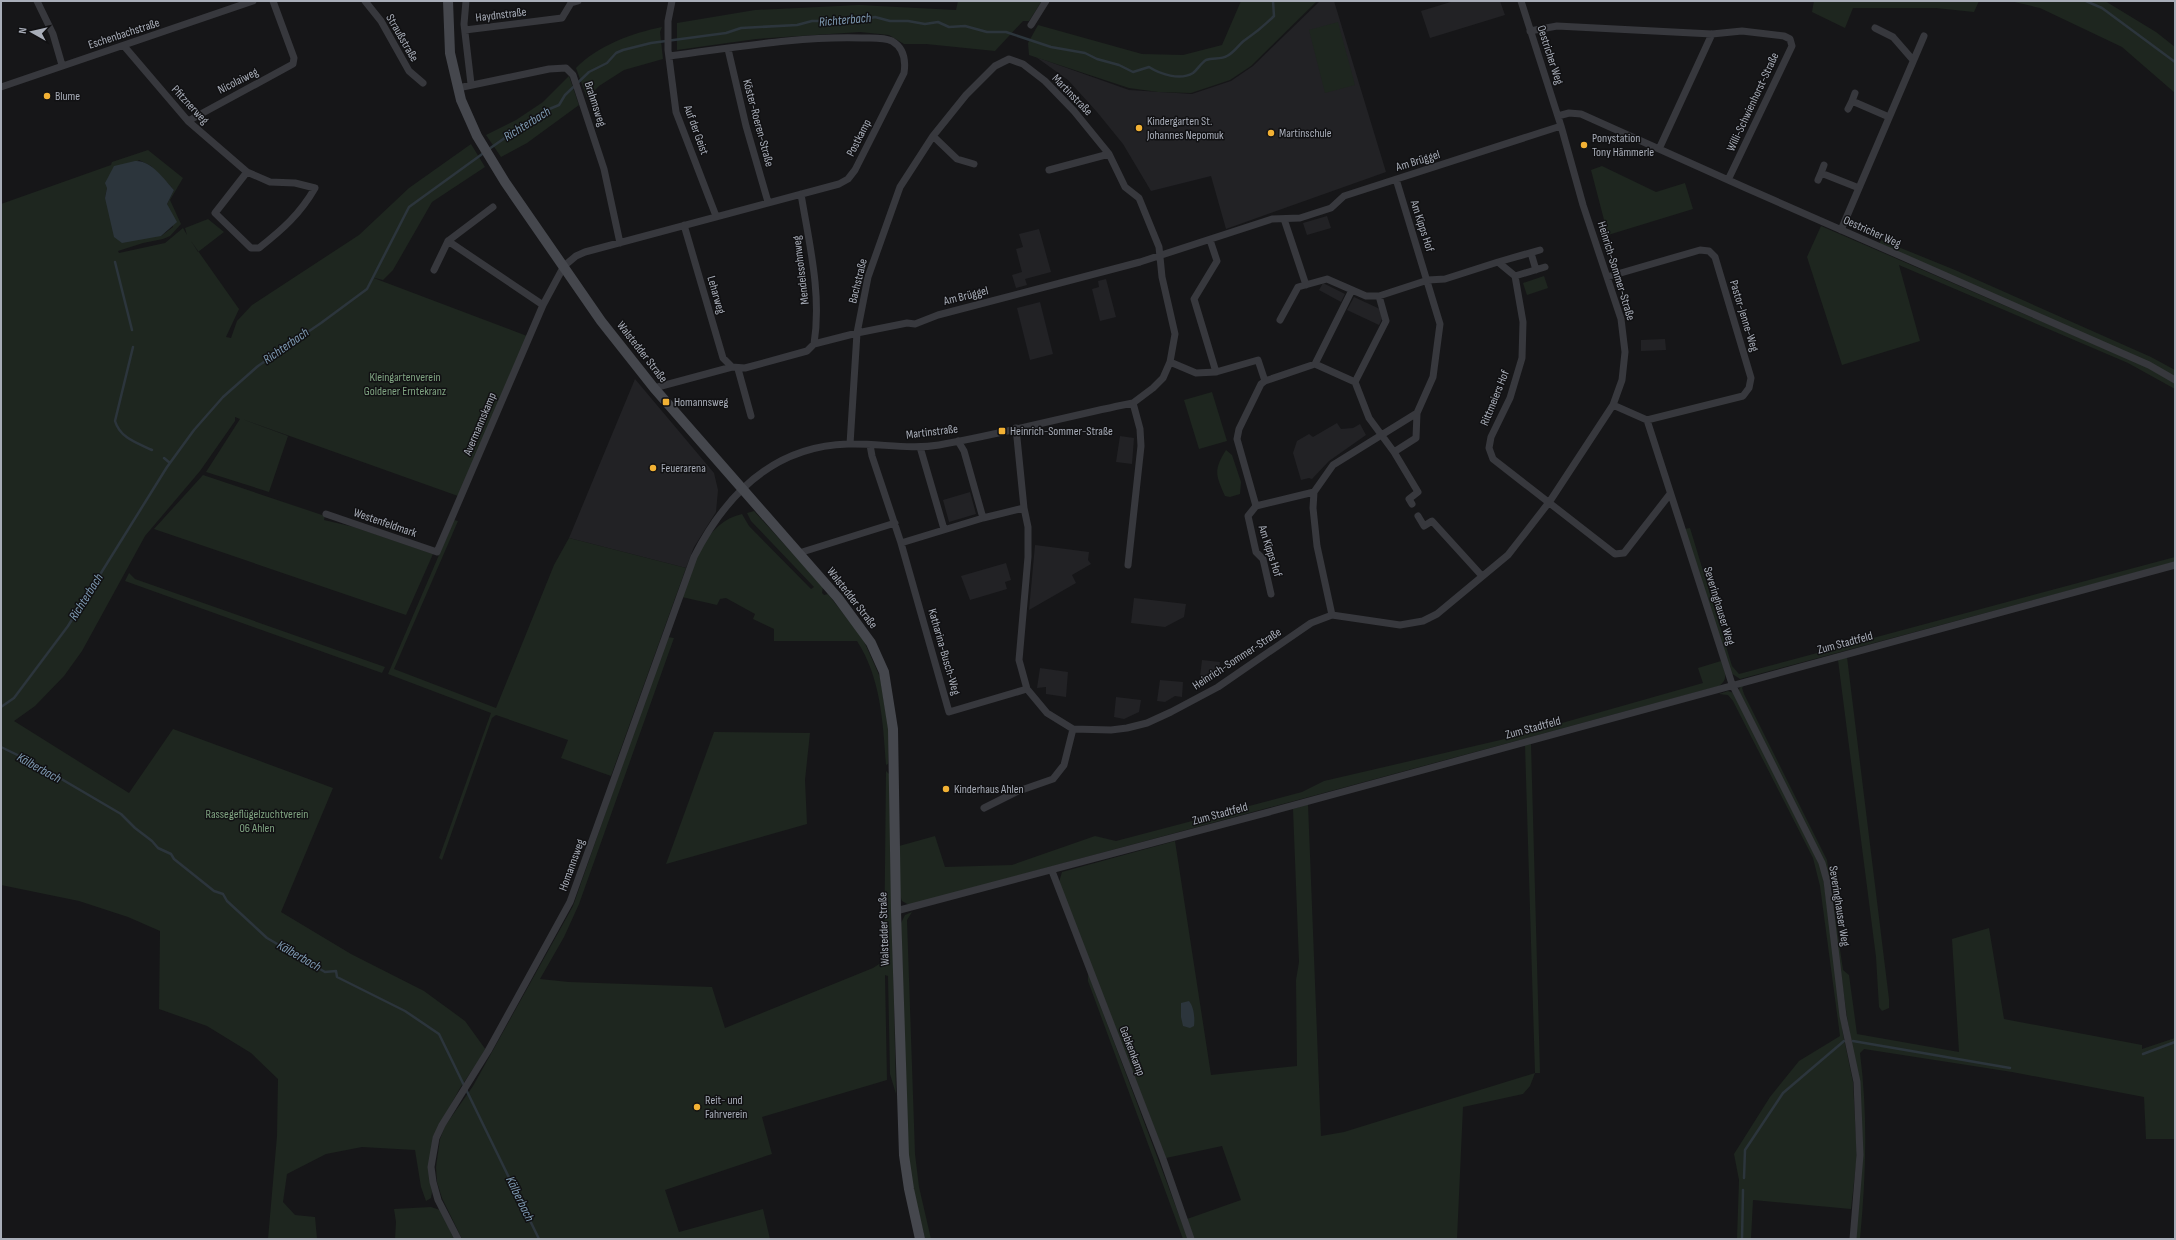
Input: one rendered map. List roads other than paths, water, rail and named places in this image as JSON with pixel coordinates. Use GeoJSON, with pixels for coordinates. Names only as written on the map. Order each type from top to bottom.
{"type":"FeatureCollection","features":[{"type":"Feature","properties":{"kind":"main road","name":"Walstedder Straße"},"geometry":{"type":"LineString","coordinates":[[448,1],[450,53],[458,88],[466,112],[482,145],[601,321],[654,388],[862,628],[886,677],[893,729],[896,911],[904,1155],[920,1239]]}},
{"type":"Feature","properties":{"kind":"street"},"geometry":{"type":"LineString","coordinates":[[37,1],[53,34],[62,65]]}},
{"type":"Feature","properties":{"kind":"street","name":"Eschenbachstraße"},"geometry":{"type":"LineString","coordinates":[[1,87],[252,1]]}},
{"type":"Feature","properties":{"kind":"street","name":"Nicolaiweg"},"geometry":{"type":"LineString","coordinates":[[188,121],[289,68],[293,64],[294,58],[273,1]]}},
{"type":"Feature","properties":{"kind":"street","name":"Straußstraße"},"geometry":{"type":"LineString","coordinates":[[365,1],[381,20],[409,71],[423,83]]}},
{"type":"Feature","properties":{"kind":"street"},"geometry":{"type":"LineString","coordinates":[[458,88],[471,84],[465,30],[466,1]]}},
{"type":"Feature","properties":{"kind":"street","name":"Haydnstraße"},"geometry":{"type":"LineString","coordinates":[[465,30],[562,18],[571,3],[578,1]]}},
{"type":"Feature","properties":{"kind":"street"},"geometry":{"type":"LineString","coordinates":[[665,1],[672,1]]}},
{"type":"Feature","properties":{"kind":"street","name":"Auf der Geist"},"geometry":{"type":"LineString","coordinates":[[672,1],[668,32],[676,112],[716,216]]}},
{"type":"Feature","properties":{"kind":"street"},"geometry":{"type":"LineString","coordinates":[[1031,25],[1046,1]]}},
{"type":"Feature","properties":{"kind":"street","name":"Oestricher Weg"},"geometry":{"type":"LineString","coordinates":[[1521,1],[1561,126]]}},
{"type":"Feature","properties":{"kind":"street","name":"Willi-Schwienhorst-Straße"},"geometry":{"type":"LineString","coordinates":[[1530,31],[1557,26],[1712,34],[1742,31],[1784,36],[1790,39],[1792,46],[1728,180]]}},
{"type":"Feature","properties":{"kind":"street"},"geometry":{"type":"LineString","coordinates":[[1875,28],[1893,38],[1913,60]]}},
{"type":"Feature","properties":{"kind":"street"},"geometry":{"type":"LineString","coordinates":[[1659,149],[1712,34]]}},
{"type":"Feature","properties":{"kind":"street"},"geometry":{"type":"LineString","coordinates":[[1841,230],[1924,36]]}},
{"type":"Feature","properties":{"kind":"street","name":"Postkamp"},"geometry":{"type":"LineString","coordinates":[[564,266],[576,256],[586,252],[838,184],[848,179],[855,170],[904,73],[905,64],[902,50],[891,41],[882,39],[812,39],[728,49],[669,53]]}},
{"type":"Feature","properties":{"kind":"street","name":"Pfitznerweg"},"geometry":{"type":"LineString","coordinates":[[124,46],[188,121],[247,172],[270,182],[295,183],[315,188],[305,205],[286,228],[259,248],[251,248],[215,214],[247,172]]}},
{"type":"Feature","properties":{"kind":"street","name":"Köster-Roeren-Straße"},"geometry":{"type":"LineString","coordinates":[[728,49],[746,126],[768,202]]}},
{"type":"Feature","properties":{"kind":"street","name":"Bachstraße"},"geometry":{"type":"LineString","coordinates":[[850,444],[858,333],[868,277],[900,187],[933,136],[966,95],[995,66],[1005,60],[1012,59]]}},
{"type":"Feature","properties":{"kind":"street","name":"Martinstraße"},"geometry":{"type":"LineString","coordinates":[[743,489],[770,467],[794,454],[821,446],[850,444],[920,447],[958,441],[1133,403],[1154,388],[1162,378],[1170,362],[1175,334],[1159,246],[1139,198],[1125,187],[1109,154],[1074,111],[1045,82],[1023,64],[1012,59]]}},
{"type":"Feature","properties":{"kind":"street","name":"Brahmsweg"},"geometry":{"type":"LineString","coordinates":[[471,84],[562,68],[573,75],[604,169],[620,243]]}},
{"type":"Feature","properties":{"kind":"street"},"geometry":{"type":"LineString","coordinates":[[1848,109],[1855,93]]}},
{"type":"Feature","properties":{"kind":"street"},"geometry":{"type":"LineString","coordinates":[[1852,101],[1889,117]]}},
{"type":"Feature","properties":{"kind":"street","name":"Oestricher Weg"},"geometry":{"type":"LineString","coordinates":[[1558,116],[1569,113],[1581,114],[2142,362],[2175,380]]}},
{"type":"Feature","properties":{"kind":"street","name":"Am Brüggel"},"geometry":{"type":"LineString","coordinates":[[654,388],[807,351],[814,344],[858,333],[907,323],[915,324],[944,313],[1160,256],[1272,219],[1300,218],[1331,208],[1344,196],[1561,126]]}},
{"type":"Feature","properties":{"kind":"street","name":"Heinrich-Sommer-Straße"},"geometry":{"type":"LineString","coordinates":[[1073,729],[1110,730],[1147,723],[1218,687],[1311,623],[1332,615],[1400,625],[1423,621],[1437,614],[1508,555],[1550,501],[1613,405],[1622,380],[1625,352],[1621,319],[1583,205],[1561,126]]}},
{"type":"Feature","properties":{"kind":"street"},"geometry":{"type":"LineString","coordinates":[[933,136],[957,159],[974,164]]}},
{"type":"Feature","properties":{"kind":"street"},"geometry":{"type":"LineString","coordinates":[[1049,170],[1109,154]]}},
{"type":"Feature","properties":{"kind":"street"},"geometry":{"type":"LineString","coordinates":[[1818,180],[1824,164]]}},
{"type":"Feature","properties":{"kind":"street"},"geometry":{"type":"LineString","coordinates":[[1821,173],[1859,188]]}},
{"type":"Feature","properties":{"kind":"street","name":"Am Kipps Hof"},"geometry":{"type":"LineString","coordinates":[[1394,452],[1416,438],[1417,414],[1433,377],[1440,324],[1428,280],[1396,179]]}},
{"type":"Feature","properties":{"kind":"street","name":"Mendelssohnweg"},"geometry":{"type":"LineString","coordinates":[[801,194],[812,261],[817,311],[814,344]]}},
{"type":"Feature","properties":{"kind":"street"},"geometry":{"type":"LineString","coordinates":[[434,270],[448,241],[493,207]]}},
{"type":"Feature","properties":{"kind":"street"},"geometry":{"type":"LineString","coordinates":[[1284,219],[1306,285]]}},
{"type":"Feature","properties":{"kind":"street","name":"Leharweg"},"geometry":{"type":"LineString","coordinates":[[684,225],[723,358],[735,368],[751,416]]}},
{"type":"Feature","properties":{"kind":"street"},"geometry":{"type":"LineString","coordinates":[[1210,240],[1217,260],[1194,299],[1216,372]]}},
{"type":"Feature","properties":{"kind":"street"},"geometry":{"type":"LineString","coordinates":[[448,241],[544,305]]}},
{"type":"Feature","properties":{"kind":"street"},"geometry":{"type":"LineString","coordinates":[[1280,320],[1298,287],[1327,279],[1366,296],[1379,296],[1428,280],[1445,279],[1540,250]]}},
{"type":"Feature","properties":{"kind":"street","name":"Pastor-Jenne-Weg"},"geometry":{"type":"LineString","coordinates":[[1607,276],[1700,250],[1709,251],[1715,256],[1751,378],[1749,388],[1743,396],[1647,420]]}},
{"type":"Feature","properties":{"kind":"street"},"geometry":{"type":"LineString","coordinates":[[1530,253],[1536,270]]}},
{"type":"Feature","properties":{"kind":"street"},"geometry":{"type":"LineString","coordinates":[[1498,262],[1515,276],[1545,268]]}},
{"type":"Feature","properties":{"kind":"street","name":"Avermannskamp"},"geometry":{"type":"LineString","coordinates":[[437,552],[544,305],[564,266]]}},
{"type":"Feature","properties":{"kind":"street","name":"Rittmeiers Hof"},"geometry":{"type":"LineString","coordinates":[[1515,276],[1523,322],[1522,358],[1510,398],[1491,437],[1489,448],[1493,459],[1550,501]]}},
{"type":"Feature","properties":{"kind":"street"},"geometry":{"type":"LineString","coordinates":[[1315,364],[1352,290]]}},
{"type":"Feature","properties":{"kind":"street"},"geometry":{"type":"LineString","coordinates":[[1355,382],[1386,321],[1379,296]]}},
{"type":"Feature","properties":{"kind":"street"},"geometry":{"type":"LineString","coordinates":[[1170,362],[1196,373],[1216,372],[1258,360],[1264,381]]}},
{"type":"Feature","properties":{"kind":"street"},"geometry":{"type":"LineString","coordinates":[[1314,492],[1256,506],[1237,439],[1239,429],[1261,384],[1264,381],[1315,364],[1355,382],[1369,418],[1394,452],[1418,492],[1409,499],[1412,504]]}},
{"type":"Feature","properties":{"kind":"street"},"geometry":{"type":"LineString","coordinates":[[1128,564],[1141,446],[1140,429],[1133,403]]}},
{"type":"Feature","properties":{"kind":"street"},"geometry":{"type":"LineString","coordinates":[[1550,501],[1615,554],[1624,553],[1670,494],[1647,420],[1613,405]]}},
{"type":"Feature","properties":{"kind":"street"},"geometry":{"type":"LineString","coordinates":[[1332,615],[1317,546],[1313,508],[1314,492],[1333,465],[1417,414]]}},
{"type":"Feature","properties":{"kind":"street"},"geometry":{"type":"LineString","coordinates":[[984,808],[1016,792],[1053,779],[1064,765],[1073,729],[1047,713],[1027,689],[1019,660],[1028,556],[1028,527],[1024,508],[1016,428]]}},
{"type":"Feature","properties":{"kind":"street"},"geometry":{"type":"LineString","coordinates":[[958,441],[964,451],[983,518]]}},
{"type":"Feature","properties":{"kind":"street","name":"Katharina-Busch-Weg"},"geometry":{"type":"LineString","coordinates":[[870,445],[872,456],[902,543],[950,712],[1027,689]]}},
{"type":"Feature","properties":{"kind":"street"},"geometry":{"type":"LineString","coordinates":[[920,447],[944,529]]}},
{"type":"Feature","properties":{"kind":"street","name":"Homannsweg"},"geometry":{"type":"LineString","coordinates":[[458,1239],[438,1200],[433,1182],[431,1167],[436,1138],[442,1124],[470,1081],[570,902],[694,557],[715,521],[743,489]]}},
{"type":"Feature","properties":{"kind":"street","name":"Severinghauser Weg"},"geometry":{"type":"LineString","coordinates":[[1670,494],[1691,554],[1732,684],[1822,863],[1827,881],[1843,1016],[1857,1082],[1860,1155],[1853,1239]]}},
{"type":"Feature","properties":{"kind":"street","name":"Am Kipps Hof"},"geometry":{"type":"LineString","coordinates":[[1256,506],[1248,516],[1256,552],[1263,559],[1271,594]]}},
{"type":"Feature","properties":{"kind":"street"},"geometry":{"type":"LineString","coordinates":[[902,543],[944,529],[1024,508]]}},
{"type":"Feature","properties":{"kind":"street","name":"Westenfeldmark"},"geometry":{"type":"LineString","coordinates":[[326,514],[437,552]]}},
{"type":"Feature","properties":{"kind":"street"},"geometry":{"type":"LineString","coordinates":[[1418,516],[1424,526],[1432,521],[1482,576]]}},
{"type":"Feature","properties":{"kind":"street"},"geometry":{"type":"LineString","coordinates":[[799,554],[895,523]]}},
{"type":"Feature","properties":{"kind":"street","name":"Zum Stadtfeld"},"geometry":{"type":"LineString","coordinates":[[896,911],[1052,871],[2175,564]]}},
{"type":"Feature","properties":{"kind":"street","name":"Gebkenkamp"},"geometry":{"type":"LineString","coordinates":[[1052,871],[1163,1159],[1191,1239]]}},
{"type":"Feature","properties":{"kind":"waterway","name":"Richterbach"},"geometry":{"type":"LineString","coordinates":[[489,149],[522,126],[537,120],[547,110],[559,105],[565,95],[589,72],[607,63],[616,53],[651,43],[726,33],[741,28],[797,25],[812,21],[827,21],[843,18],[862,20],[875,17],[890,21],[908,21],[925,24],[938,22],[949,27],[965,26],[987,32],[1006,32],[1051,47],[1085,53],[1097,59],[1119,65],[1133,72],[1149,67],[1170,76],[1182,76],[1193,73],[1206,60],[1225,57],[1230,54],[1274,16],[1273,1]]}},
{"type":"Feature","properties":{"kind":"waterway","name":"Richterbach"},"geometry":{"type":"LineString","coordinates":[[2086,1],[2102,8],[2175,62]]}},
{"type":"Feature","properties":{"kind":"waterway","name":"Richterbach"},"geometry":{"type":"LineString","coordinates":[[1,707],[14,698],[68,626],[167,467],[194,430],[223,397],[258,366],[321,323],[367,289],[409,207],[485,152]]}},
{"type":"Feature","properties":{"kind":"waterway"},"geometry":{"type":"LineString","coordinates":[[115,262],[132,330]]}},
{"type":"Feature","properties":{"kind":"waterway"},"geometry":{"type":"LineString","coordinates":[[133,347],[115,421],[117,427],[125,436],[152,450]]}},
{"type":"Feature","properties":{"kind":"waterway","name":"Richterbach"},"geometry":{"type":"LineString","coordinates":[[164,458],[170,463]]}},
{"type":"Feature","properties":{"kind":"waterway","name":"Kälberbach"},"geometry":{"type":"LineString","coordinates":[[1,747],[34,763],[121,814],[158,848],[171,854],[174,859],[214,891],[223,894],[227,901],[267,938],[325,972],[336,971],[337,977],[405,1011],[439,1034],[539,1239]]}},
{"type":"Feature","properties":{"kind":"waterway"},"geometry":{"type":"LineString","coordinates":[[1744,1178],[1745,1150],[1783,1093],[1844,1041]]}},
{"type":"Feature","properties":{"kind":"waterway"},"geometry":{"type":"LineString","coordinates":[[1853,1041],[2010,1068]]}},
{"type":"Feature","properties":{"kind":"waterway"},"geometry":{"type":"LineString","coordinates":[[2143,1054],[2175,1042]]}},
{"type":"Feature","properties":{"kind":"waterway"},"geometry":{"type":"LineString","coordinates":[[1742,1239],[1743,1190]]}},
{"type":"Feature","properties":{"kind":"place","name":"Blume"},"geometry":{"type":"Point","coordinates":[47,96]}},
{"type":"Feature","properties":{"kind":"place","name":"Kindergarten St. Johannes Nepomuk"},"geometry":{"type":"Point","coordinates":[1139,128]}},
{"type":"Feature","properties":{"kind":"place","name":"Martinschule"},"geometry":{"type":"Point","coordinates":[1271,133]}},
{"type":"Feature","properties":{"kind":"place","name":"Ponystation Tony Hämmerle"},"geometry":{"type":"Point","coordinates":[1584,145]}},
{"type":"Feature","properties":{"kind":"place","name":"Homannsweg"},"geometry":{"type":"Point","coordinates":[666,402]}},
{"type":"Feature","properties":{"kind":"place","name":"Heinrich-Sommer-Straße"},"geometry":{"type":"Point","coordinates":[1002,431]}},
{"type":"Feature","properties":{"kind":"place","name":"Feuerarena"},"geometry":{"type":"Point","coordinates":[653,468]}},
{"type":"Feature","properties":{"kind":"place","name":"Kinderhaus Ahlen"},"geometry":{"type":"Point","coordinates":[946,789]}},
{"type":"Feature","properties":{"kind":"place","name":"Reit- und Fahrverein"},"geometry":{"type":"Point","coordinates":[697,1107]}},
{"type":"Feature","properties":{"kind":"park label","name":"Kleingartenverein Goldener Erntekranz"},"geometry":{"type":"Point","coordinates":[405,384]}},
{"type":"Feature","properties":{"kind":"park label","name":"Rassegeflügelzuchtverein 06 Ahlen"},"geometry":{"type":"Point","coordinates":[257,821]}}]}
